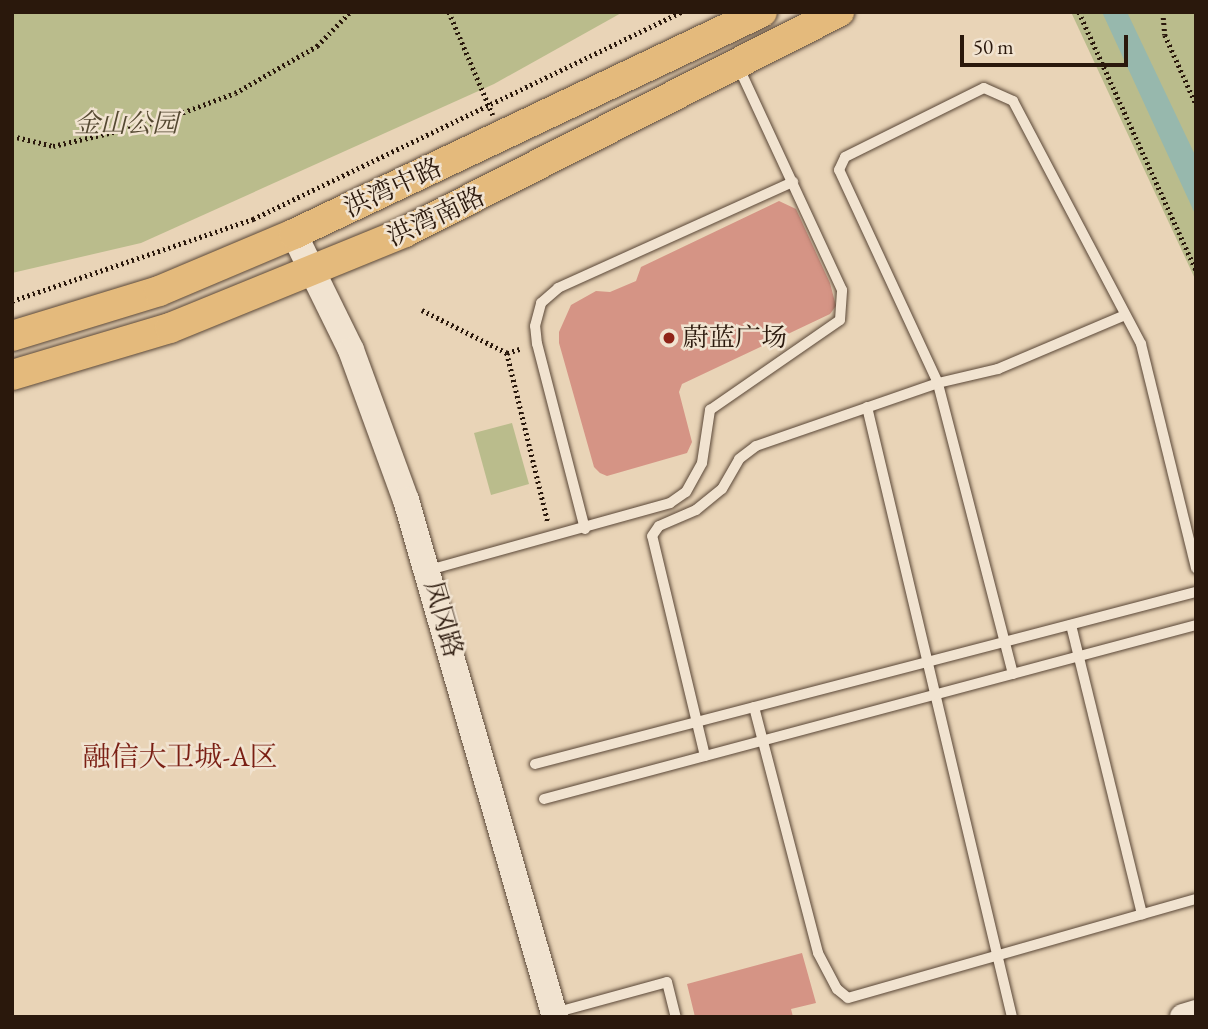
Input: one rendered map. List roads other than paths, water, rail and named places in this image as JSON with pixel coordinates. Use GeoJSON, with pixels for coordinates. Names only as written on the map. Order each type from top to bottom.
{"type":"FeatureCollection","features":[{"type":"Feature","properties":{"kind":"main road","name":"洪湾中路"},"geometry":{"type":"LineString","coordinates":[[12,336],[159,291],[293,234],[762,12]]}},
{"type":"Feature","properties":{"kind":"main road","name":"洪湾南路"},"geometry":{"type":"LineString","coordinates":[[12,375],[170,328],[470,203],[839,12]]}},
{"type":"Feature","properties":{"kind":"main road","name":"凤冈路"},"geometry":{"type":"LineString","coordinates":[[293,234],[379,420],[429,570],[554,1015]]}},
{"type":"Feature","properties":{"kind":"main road"},"geometry":{"type":"LineString","coordinates":[[1182,1017],[1196,1013]]}},
{"type":"Feature","properties":{"kind":"lane"},"geometry":{"type":"LineString","coordinates":[[429,570],[652,511],[686,492],[702,463],[710,410],[839,320],[842,290],[737,65]]}},
{"type":"Feature","properties":{"kind":"lane"},"geometry":{"type":"LineString","coordinates":[[1013,674],[937,383],[839,170],[845,157],[984,88],[1013,100],[1140,344],[1164,429],[1196,568]]}},
{"type":"Feature","properties":{"kind":"lane"},"geometry":{"type":"LineString","coordinates":[[585,528],[537,344],[536,314],[548,295],[793,182]]}},
{"type":"Feature","properties":{"kind":"lane"},"geometry":{"type":"LineString","coordinates":[[705,756],[652,536],[659,526],[696,510],[722,489],[739,459],[756,446],[937,383],[998,369],[1125,315]]}},
{"type":"Feature","properties":{"kind":"lane"},"geometry":{"type":"LineString","coordinates":[[867,407],[1012,1017]]}},
{"type":"Feature","properties":{"kind":"lane"},"geometry":{"type":"LineString","coordinates":[[534,764],[1196,592]]}},
{"type":"Feature","properties":{"kind":"lane"},"geometry":{"type":"LineString","coordinates":[[1071,625],[1142,914]]}},
{"type":"Feature","properties":{"kind":"lane"},"geometry":{"type":"LineString","coordinates":[[544,799],[1196,625]]}},
{"type":"Feature","properties":{"kind":"lane"},"geometry":{"type":"LineString","coordinates":[[754,707],[818,953],[837,989],[848,998],[1196,899]]}},
{"type":"Feature","properties":{"kind":"lane"},"geometry":{"type":"LineString","coordinates":[[554,1015],[667,982],[676,1017]]}},
{"type":"Feature","properties":{"kind":"water"},"geometry":{"type":"Polygon","coordinates":[[[1102,12],[1127,12],[1196,157],[1196,216],[1102,12]]]}},
{"type":"Feature","properties":{"kind":"place","name":"蔚蓝广场"},"geometry":{"type":"Point","coordinates":[669,338]}},
{"type":"Feature","properties":{"kind":"district","name":"融信大卫城-A区"},"geometry":{"type":"Point","coordinates":[180,756]}},
{"type":"Feature","properties":{"kind":"park label","name":"金山公园"},"geometry":{"type":"Point","coordinates":[126,124]}}]}
